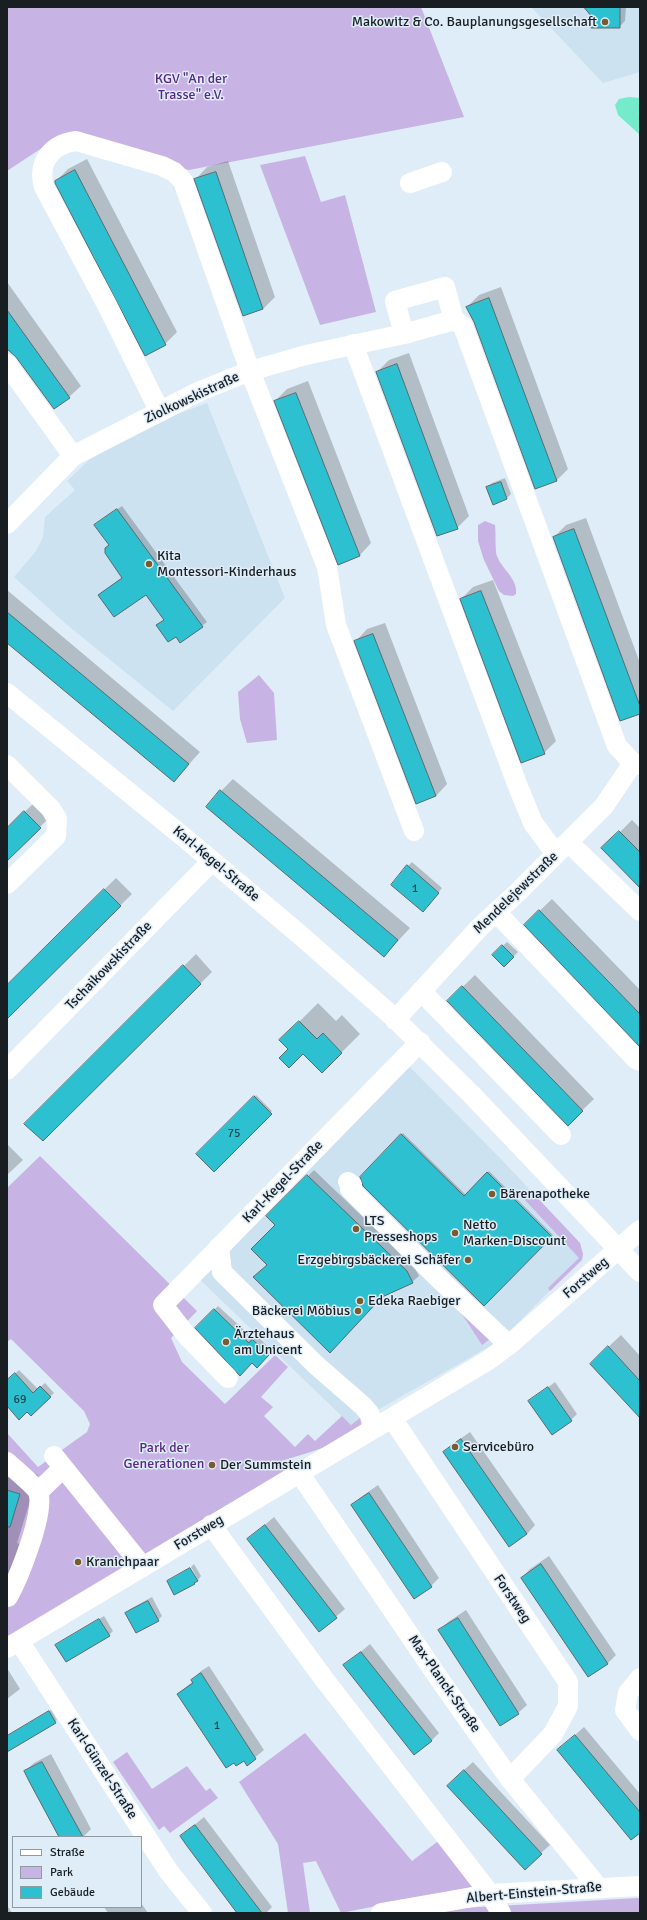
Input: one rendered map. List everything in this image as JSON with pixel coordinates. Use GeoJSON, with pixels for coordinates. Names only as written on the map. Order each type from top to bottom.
{"type":"FeatureCollection","features":[{"type":"Feature","properties":{"kind":"street"},"geometry":{"type":"LineString","coordinates":[[160,412],[106,303],[44,187],[42,179],[44,164],[48,156],[62,144],[76,141],[162,166],[178,175],[189,196],[250,372],[327,567],[336,625],[414,831]]}},
{"type":"Feature","properties":{"kind":"street"},"geometry":{"type":"LineString","coordinates":[[410,183],[442,172]]}},
{"type":"Feature","properties":{"kind":"street"},"geometry":{"type":"LineString","coordinates":[[404,334],[395,301],[445,287],[454,320],[463,326],[617,746],[636,764]]}},
{"type":"Feature","properties":{"kind":"street","name":"Ziolkowskistraße"},"geometry":{"type":"LineString","coordinates":[[7,524],[73,456],[200,392],[250,372],[306,355],[404,334],[454,320]]}},
{"type":"Feature","properties":{"kind":"street"},"geometry":{"type":"LineString","coordinates":[[353,344],[517,784],[533,823],[640,911]]}},
{"type":"Feature","properties":{"kind":"street"},"geometry":{"type":"LineString","coordinates":[[7,364],[73,456]]}},
{"type":"Feature","properties":{"kind":"street","name":"Karl-Kegel-Straße"},"geometry":{"type":"LineString","coordinates":[[7,693],[294,930],[420,1042],[640,1272]]}},
{"type":"Feature","properties":{"kind":"street","name":"Mendelejewstraße"},"geometry":{"type":"LineString","coordinates":[[395,1020],[496,912],[604,806],[636,764]]}},
{"type":"Feature","properties":{"kind":"street"},"geometry":{"type":"LineString","coordinates":[[7,765],[52,809],[57,819],[56,836],[7,884]]}},
{"type":"Feature","properties":{"kind":"street","name":"Tschaikowskistraße"},"geometry":{"type":"LineString","coordinates":[[7,1070],[212,861]]}},
{"type":"Feature","properties":{"kind":"street"},"geometry":{"type":"LineString","coordinates":[[496,912],[636,1059],[640,1061]]}},
{"type":"Feature","properties":{"kind":"street"},"geometry":{"type":"LineString","coordinates":[[421,991],[561,1135]]}},
{"type":"Feature","properties":{"kind":"street","name":"Karl-Kegel-Straße"},"geometry":{"type":"LineString","coordinates":[[228,1378],[187,1336],[164,1305],[420,1042]]}},
{"type":"Feature","properties":{"kind":"street"},"geometry":{"type":"LineString","coordinates":[[348,1182],[352,1185],[350,1189],[509,1345]]}},
{"type":"Feature","properties":{"kind":"street","name":"Forstweg"},"geometry":{"type":"LineString","coordinates":[[13,1645],[211,1525],[449,1385],[509,1345],[640,1230]]}},
{"type":"Feature","properties":{"kind":"street"},"geometry":{"type":"LineString","coordinates":[[219,1247],[222,1272],[316,1365],[363,1406],[369,1413],[375,1428]]}},
{"type":"Feature","properties":{"kind":"street","name":"Forstweg"},"geometry":{"type":"LineString","coordinates":[[392,1418],[568,1682],[568,1706],[553,1734],[510,1779]]}},
{"type":"Feature","properties":{"kind":"street"},"geometry":{"type":"LineString","coordinates":[[7,1462],[38,1492],[40,1508],[30,1547],[17,1582],[8,1597]]}},
{"type":"Feature","properties":{"kind":"street"},"geometry":{"type":"LineString","coordinates":[[38,1492],[59,1462],[123,1540],[143,1567]]}},
{"type":"Feature","properties":{"kind":"street","name":"Max-Planck-Straße"},"geometry":{"type":"LineString","coordinates":[[300,1474],[440,1680],[510,1779],[598,1887]]}},
{"type":"Feature","properties":{"kind":"street"},"geometry":{"type":"LineString","coordinates":[[211,1525],[324,1679],[490,1894],[501,1913]]}},
{"type":"Feature","properties":{"kind":"street","name":"Karl-Günzel-Straße"},"geometry":{"type":"LineString","coordinates":[[13,1645],[169,1872],[202,1913]]}},
{"type":"Feature","properties":{"kind":"street"},"geometry":{"type":"LineString","coordinates":[[640,1678],[628,1693],[625,1710],[640,1731]]}},
{"type":"Feature","properties":{"kind":"street","name":"Albert-Einstein-Straße"},"geometry":{"type":"LineString","coordinates":[[381,1913],[490,1894],[598,1887],[640,1886]]}},
{"type":"Feature","properties":{"kind":"shaded area"},"geometry":{"type":"Polygon","coordinates":[[[531,7],[640,7],[640,72],[603,83],[531,7]]]}},
{"type":"Feature","properties":{"kind":"shaded area"},"geometry":{"type":"Polygon","coordinates":[[[629,97],[640,98],[640,135],[618,115],[615,105],[619,99],[629,97]]]}},
{"type":"Feature","properties":{"kind":"shaded area","name":"Kita Montessori-Kinderhaus"},"geometry":{"type":"Polygon","coordinates":[[[207,403],[285,598],[173,711],[66,624],[14,577],[36,551],[43,537],[45,517],[75,490],[67,481],[89,460],[131,436],[173,416],[207,403]]]}},
{"type":"Feature","properties":{"kind":"shaded area"},"geometry":{"type":"Polygon","coordinates":[[[407,1064],[501,1159],[580,1243],[583,1257],[515,1326],[494,1344],[351,1425],[196,1276],[407,1064]]]}},
{"type":"Feature","properties":{"kind":"green space","name":"KGV \"An der Trasse\" e.V."},"geometry":{"type":"Polygon","coordinates":[[[7,7],[421,7],[464,117],[189,170],[51,142],[7,171],[7,7]]]}},
{"type":"Feature","properties":{"kind":"green space"},"geometry":{"type":"Polygon","coordinates":[[[305,156],[321,202],[345,195],[376,312],[320,325],[260,165],[305,156]]]}},
{"type":"Feature","properties":{"kind":"green space"},"geometry":{"type":"Polygon","coordinates":[[[485,521],[495,525],[497,556],[515,583],[516,594],[513,596],[504,595],[499,591],[484,560],[478,541],[478,525],[485,521]]]}},
{"type":"Feature","properties":{"kind":"green space"},"geometry":{"type":"Polygon","coordinates":[[[259,675],[274,693],[277,740],[247,743],[240,719],[238,692],[259,675]]]}},
{"type":"Feature","properties":{"kind":"green space","name":"Park der Generationen"},"geometry":{"type":"Polygon","coordinates":[[[40,1156],[197,1311],[171,1338],[182,1362],[225,1404],[275,1355],[288,1367],[261,1397],[273,1407],[264,1416],[295,1447],[308,1434],[315,1441],[342,1416],[351,1425],[360,1418],[361,1426],[356,1432],[337,1443],[281,1461],[289,1470],[7,1641],[7,1433],[38,1467],[87,1432],[90,1424],[84,1411],[11,1339],[7,1342],[7,1188],[40,1156]]]}},
{"type":"Feature","properties":{"kind":"green space"},"geometry":{"type":"Polygon","coordinates":[[[531,1191],[580,1243],[583,1254],[582,1260],[550,1291],[548,1288],[579,1258],[524,1199],[531,1191]]]}},
{"type":"Feature","properties":{"kind":"green space"},"geometry":{"type":"Polygon","coordinates":[[[458,1308],[493,1337],[482,1345],[458,1308]]]}},
{"type":"Feature","properties":{"kind":"green space"},"geometry":{"type":"Polygon","coordinates":[[[305,1733],[412,1861],[441,1839],[477,1886],[341,1913],[316,1861],[303,1863],[310,1913],[288,1913],[278,1844],[239,1782],[305,1733]]]}},
{"type":"Feature","properties":{"kind":"green space"},"geometry":{"type":"Polygon","coordinates":[[[127,1752],[152,1789],[187,1766],[206,1791],[210,1788],[218,1798],[170,1833],[164,1826],[159,1830],[113,1762],[127,1752]]]}},
{"type":"Feature","properties":{"kind":"green space"},"geometry":{"type":"Polygon","coordinates":[[[640,1899],[640,1913],[438,1913],[463,1908],[640,1899]]]}},
{"type":"Feature","properties":{"kind":"building","name":"Makowitz & Co. Bauplanungsgesellschaft"},"geometry":{"type":"Polygon","coordinates":[[[584,7],[620,7],[620,28],[591,28],[590,15],[584,7]]]}},
{"type":"Feature","properties":{"kind":"building"},"geometry":{"type":"Polygon","coordinates":[[[75,170],[166,345],[145,356],[55,183],[55,181],[75,170]]]}},
{"type":"Feature","properties":{"kind":"building"},"geometry":{"type":"Polygon","coordinates":[[[216,172],[263,309],[243,316],[194,179],[216,172]]]}},
{"type":"Feature","properties":{"kind":"building"},"geometry":{"type":"Polygon","coordinates":[[[489,298],[557,481],[535,489],[474,322],[466,307],[489,298]]]}},
{"type":"Feature","properties":{"kind":"building"},"geometry":{"type":"Polygon","coordinates":[[[7,310],[70,398],[54,409],[16,357],[7,349],[7,310]]]}},
{"type":"Feature","properties":{"kind":"building"},"geometry":{"type":"Polygon","coordinates":[[[397,364],[458,529],[437,536],[376,372],[397,364]]]}},
{"type":"Feature","properties":{"kind":"building"},"geometry":{"type":"Polygon","coordinates":[[[296,393],[360,556],[338,565],[274,401],[296,393]]]}},
{"type":"Feature","properties":{"kind":"building"},"geometry":{"type":"Polygon","coordinates":[[[501,482],[507,499],[493,505],[486,487],[501,482]]]}},
{"type":"Feature","properties":{"kind":"building"},"geometry":{"type":"Polygon","coordinates":[[[117,509],[203,627],[180,643],[176,637],[168,642],[156,625],[164,620],[146,595],[114,617],[98,595],[122,578],[105,553],[105,548],[109,545],[94,525],[117,509]]]}},
{"type":"Feature","properties":{"kind":"building"},"geometry":{"type":"Polygon","coordinates":[[[574,529],[640,706],[640,714],[620,721],[553,537],[574,529]]]}},
{"type":"Feature","properties":{"kind":"building"},"geometry":{"type":"Polygon","coordinates":[[[481,591],[545,754],[521,763],[460,599],[481,591]]]}},
{"type":"Feature","properties":{"kind":"building"},"geometry":{"type":"Polygon","coordinates":[[[7,612],[189,764],[174,782],[7,643],[7,612]]]}},
{"type":"Feature","properties":{"kind":"building"},"geometry":{"type":"Polygon","coordinates":[[[373,634],[436,796],[416,804],[354,641],[373,634]]]}},
{"type":"Feature","properties":{"kind":"building"},"geometry":{"type":"Polygon","coordinates":[[[220,790],[398,940],[384,957],[206,807],[220,790]]]}},
{"type":"Feature","properties":{"kind":"building"},"geometry":{"type":"Polygon","coordinates":[[[24,811],[41,828],[7,861],[7,828],[24,811]]]}},
{"type":"Feature","properties":{"kind":"building"},"geometry":{"type":"Polygon","coordinates":[[[619,831],[640,852],[640,888],[601,848],[619,831]]]}},
{"type":"Feature","properties":{"kind":"building"},"geometry":{"type":"Polygon","coordinates":[[[407,865],[439,893],[423,912],[391,885],[407,865]]]}},
{"type":"Feature","properties":{"kind":"building"},"geometry":{"type":"Polygon","coordinates":[[[104,889],[121,906],[7,1019],[7,985],[104,889]]]}},
{"type":"Feature","properties":{"kind":"building"},"geometry":{"type":"Polygon","coordinates":[[[539,910],[640,1014],[640,1047],[524,925],[539,910]]]}},
{"type":"Feature","properties":{"kind":"building"},"geometry":{"type":"Polygon","coordinates":[[[502,945],[514,957],[504,967],[492,955],[502,945]]]}},
{"type":"Feature","properties":{"kind":"building"},"geometry":{"type":"Polygon","coordinates":[[[183,965],[201,984],[43,1141],[24,1124],[183,965]]]}},
{"type":"Feature","properties":{"kind":"building"},"geometry":{"type":"Polygon","coordinates":[[[462,986],[583,1111],[568,1126],[447,1001],[462,986]]]}},
{"type":"Feature","properties":{"kind":"building"},"geometry":{"type":"Polygon","coordinates":[[[299,1021],[317,1039],[323,1033],[342,1053],[322,1073],[303,1054],[289,1068],[279,1058],[288,1049],[279,1040],[299,1021]]]}},
{"type":"Feature","properties":{"kind":"building"},"geometry":{"type":"Polygon","coordinates":[[[254,1096],[272,1114],[214,1172],[196,1154],[254,1096]]]}},
{"type":"Feature","properties":{"kind":"building"},"geometry":{"type":"Polygon","coordinates":[[[401,1134],[464,1196],[487,1172],[552,1237],[484,1306],[363,1186],[360,1177],[401,1134]]]}},
{"type":"Feature","properties":{"kind":"building"},"geometry":{"type":"Polygon","coordinates":[[[307,1175],[407,1271],[413,1283],[382,1297],[330,1353],[253,1277],[267,1265],[251,1249],[275,1225],[266,1216],[307,1175]]]}},
{"type":"Feature","properties":{"kind":"building","name":"Ärztehaus am Unicent"},"geometry":{"type":"Polygon","coordinates":[[[214,1309],[249,1343],[252,1339],[269,1355],[257,1368],[252,1363],[240,1376],[195,1328],[214,1309]]]}},
{"type":"Feature","properties":{"kind":"building"},"geometry":{"type":"Polygon","coordinates":[[[608,1346],[640,1381],[640,1418],[590,1364],[608,1346]]]}},
{"type":"Feature","properties":{"kind":"building"},"geometry":{"type":"Polygon","coordinates":[[[15,1373],[33,1393],[40,1386],[51,1397],[31,1416],[27,1412],[19,1420],[7,1406],[7,1380],[15,1373]]]}},
{"type":"Feature","properties":{"kind":"building"},"geometry":{"type":"Polygon","coordinates":[[[548,1387],[572,1421],[552,1435],[528,1401],[548,1387]]]}},
{"type":"Feature","properties":{"kind":"building"},"geometry":{"type":"Polygon","coordinates":[[[461,1439],[527,1534],[509,1547],[443,1452],[461,1439]]]}},
{"type":"Feature","properties":{"kind":"building"},"geometry":{"type":"Polygon","coordinates":[[[7,1490],[20,1494],[10,1527],[7,1527],[7,1490]]]}},
{"type":"Feature","properties":{"kind":"building"},"geometry":{"type":"Polygon","coordinates":[[[369,1493],[432,1587],[414,1599],[351,1505],[369,1493]]]}},
{"type":"Feature","properties":{"kind":"building"},"geometry":{"type":"Polygon","coordinates":[[[265,1525],[337,1618],[319,1632],[247,1539],[265,1525]]]}},
{"type":"Feature","properties":{"kind":"building"},"geometry":{"type":"Polygon","coordinates":[[[541,1564],[608,1664],[588,1677],[521,1578],[541,1564]]]}},
{"type":"Feature","properties":{"kind":"building"},"geometry":{"type":"Polygon","coordinates":[[[190,1568],[198,1581],[174,1595],[167,1581],[190,1568]]]}},
{"type":"Feature","properties":{"kind":"building"},"geometry":{"type":"Polygon","coordinates":[[[148,1601],[159,1621],[136,1633],[125,1613],[148,1601]]]}},
{"type":"Feature","properties":{"kind":"building"},"geometry":{"type":"Polygon","coordinates":[[[458,1618],[519,1714],[500,1726],[438,1630],[458,1618]]]}},
{"type":"Feature","properties":{"kind":"building"},"geometry":{"type":"Polygon","coordinates":[[[99,1619],[110,1636],[66,1662],[55,1645],[99,1619]]]}},
{"type":"Feature","properties":{"kind":"building"},"geometry":{"type":"Polygon","coordinates":[[[361,1652],[432,1741],[414,1755],[343,1665],[361,1652]]]}},
{"type":"Feature","properties":{"kind":"building"},"geometry":{"type":"Polygon","coordinates":[[[201,1673],[256,1759],[247,1766],[244,1761],[236,1766],[234,1763],[226,1768],[177,1694],[193,1683],[191,1680],[201,1673]]]}},
{"type":"Feature","properties":{"kind":"building"},"geometry":{"type":"Polygon","coordinates":[[[49,1711],[56,1723],[7,1752],[7,1736],[49,1711]]]}},
{"type":"Feature","properties":{"kind":"building"},"geometry":{"type":"Polygon","coordinates":[[[575,1735],[640,1812],[640,1833],[631,1840],[557,1750],[575,1735]]]}},
{"type":"Feature","properties":{"kind":"building"},"geometry":{"type":"Polygon","coordinates":[[[42,1762],[82,1836],[58,1836],[24,1771],[42,1762]]]}},
{"type":"Feature","properties":{"kind":"building"},"geometry":{"type":"Polygon","coordinates":[[[464,1770],[542,1854],[525,1870],[447,1786],[464,1770]]]}},
{"type":"Feature","properties":{"kind":"building"},"geometry":{"type":"Polygon","coordinates":[[[195,1825],[262,1913],[237,1913],[180,1836],[195,1825]]]}},
{"type":"Feature","properties":{"kind":"place","name":"Makowitz & Co. Bauplanungsgesellschaft"},"geometry":{"type":"Point","coordinates":[605,22]}},
{"type":"Feature","properties":{"kind":"place","name":"Kita Montessori-Kinderhaus"},"geometry":{"type":"Point","coordinates":[149,564]}},
{"type":"Feature","properties":{"kind":"place","name":"Bärenapotheke"},"geometry":{"type":"Point","coordinates":[492,1194]}},
{"type":"Feature","properties":{"kind":"place","name":"LTS Presseshops"},"geometry":{"type":"Point","coordinates":[356,1229]}},
{"type":"Feature","properties":{"kind":"place","name":"Netto Marken-Discount"},"geometry":{"type":"Point","coordinates":[455,1233]}},
{"type":"Feature","properties":{"kind":"place","name":"Erzgebirgsbäckerei Schäfer"},"geometry":{"type":"Point","coordinates":[468,1260]}},
{"type":"Feature","properties":{"kind":"place","name":"Edeka Raebiger"},"geometry":{"type":"Point","coordinates":[360,1301]}},
{"type":"Feature","properties":{"kind":"place","name":"Bäckerei Möbius"},"geometry":{"type":"Point","coordinates":[358,1311]}},
{"type":"Feature","properties":{"kind":"place","name":"Ärztehaus am Unicent"},"geometry":{"type":"Point","coordinates":[226,1342]}},
{"type":"Feature","properties":{"kind":"place","name":"Servicebüro"},"geometry":{"type":"Point","coordinates":[455,1447]}},
{"type":"Feature","properties":{"kind":"place","name":"Der Summstein"},"geometry":{"type":"Point","coordinates":[212,1465]}},
{"type":"Feature","properties":{"kind":"place","name":"Kranichpaar"},"geometry":{"type":"Point","coordinates":[78,1562]}}]}
